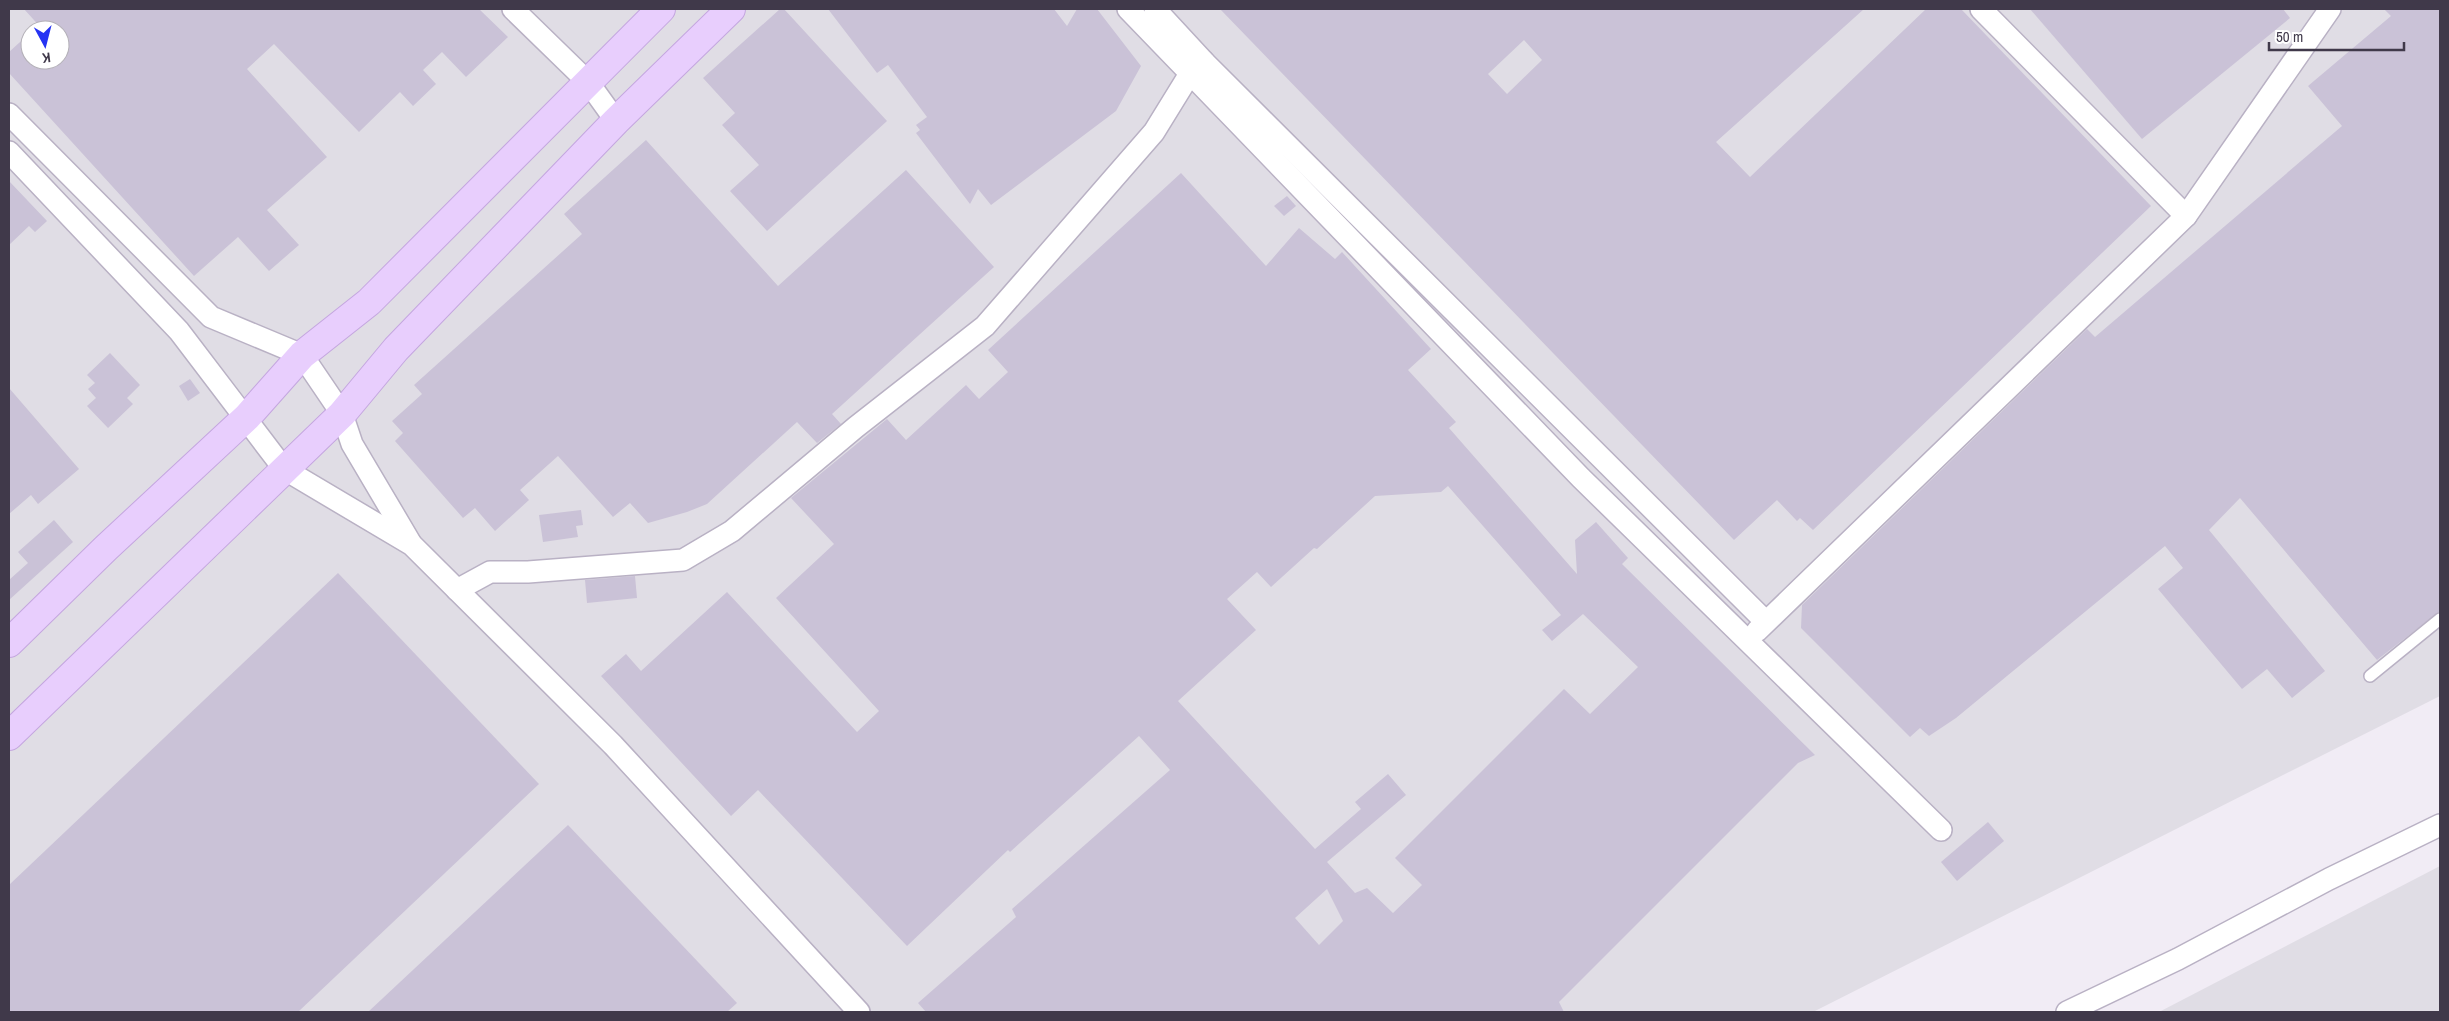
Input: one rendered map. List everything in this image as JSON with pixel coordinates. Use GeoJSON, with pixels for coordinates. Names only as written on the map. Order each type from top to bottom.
{"type":"FeatureCollection","features":[{"type":"Feature","properties":{"kind":"street"},"geometry":{"type":"LineString","coordinates":[[512,9],[588,82],[616,121]]}},
{"type":"Feature","properties":{"kind":"street"},"geometry":{"type":"LineString","coordinates":[[9,643],[106,548],[246,417],[302,355],[369,302],[661,9]]}},
{"type":"Feature","properties":{"kind":"street"},"geometry":{"type":"LineString","coordinates":[[9,736],[342,414],[396,349],[616,121],[731,9]]}},
{"type":"Feature","properties":{"kind":"street"},"geometry":{"type":"LineString","coordinates":[[1128,9],[1197,67],[1765,621]]}},
{"type":"Feature","properties":{"kind":"street"},"geometry":{"type":"LineString","coordinates":[[1154,9],[1197,67],[1574,471],[1941,830]]}},
{"type":"Feature","properties":{"kind":"street"},"geometry":{"type":"LineString","coordinates":[[1981,9],[2186,216]]}},
{"type":"Feature","properties":{"kind":"street"},"geometry":{"type":"LineString","coordinates":[[1748,642],[1765,621],[2186,216],[2330,9]]}},
{"type":"Feature","properties":{"kind":"street"},"geometry":{"type":"LineString","coordinates":[[457,590],[490,572],[528,572],[683,560],[732,531],[856,427],[985,326],[1154,132],[1197,67]]}},
{"type":"Feature","properties":{"kind":"street"},"geometry":{"type":"LineString","coordinates":[[9,114],[212,317],[302,355],[342,414],[352,444],[412,545],[613,745],[859,1012]]}},
{"type":"Feature","properties":{"kind":"street"},"geometry":{"type":"LineString","coordinates":[[9,152],[179,331],[284,469],[412,545]]}},
{"type":"Feature","properties":{"kind":"street"},"geometry":{"type":"LineString","coordinates":[[2068,1012],[2178,959],[2329,879],[2440,825]]}},
{"type":"Feature","properties":{"kind":"lane"},"geometry":{"type":"LineString","coordinates":[[2370,676],[2440,619]]}},
{"type":"Feature","properties":{"kind":"shaded area"},"geometry":{"type":"Polygon","coordinates":[[[9,9],[2440,9],[2440,696],[1813,1012],[9,1012],[9,9]]]}},
{"type":"Feature","properties":{"kind":"shaded area"},"geometry":{"type":"Polygon","coordinates":[[[2440,866],[2440,1012],[2159,1012],[2440,866]]]}},
{"type":"Feature","properties":{"kind":"building"},"geometry":{"type":"Polygon","coordinates":[[[24,9],[479,9],[508,37],[466,77],[442,52],[423,70],[436,84],[413,106],[400,92],[359,132],[274,44],[247,69],[327,157],[267,210],[299,245],[269,271],[238,237],[194,276],[9,73],[9,52],[20,42],[20,70],[70,70],[70,20],[34,20],[24,9]]]}},
{"type":"Feature","properties":{"kind":"building"},"geometry":{"type":"Polygon","coordinates":[[[780,9],[784,9],[887,121],[767,231],[730,191],[759,165],[722,125],[735,113],[703,78],[780,9]]]}},
{"type":"Feature","properties":{"kind":"building"},"geometry":{"type":"Polygon","coordinates":[[[828,9],[1054,9],[1067,26],[1077,9],[1097,9],[1141,66],[1116,111],[991,205],[978,189],[970,204],[916,133],[920,130],[916,125],[927,117],[888,65],[877,73],[828,9]]]}},
{"type":"Feature","properties":{"kind":"building"},"geometry":{"type":"Polygon","coordinates":[[[1220,9],[1864,9],[1716,142],[1750,177],[1926,9],[1961,9],[2151,206],[1813,530],[1800,518],[1797,521],[1777,500],[1734,540],[1220,9]],[[1524,40],[1488,74],[1507,94],[1542,60],[1524,40]]]}},
{"type":"Feature","properties":{"kind":"building"},"geometry":{"type":"Polygon","coordinates":[[[2030,9],[2283,9],[2290,18],[2142,139],[2030,9]]]}},
{"type":"Feature","properties":{"kind":"building"},"geometry":{"type":"Polygon","coordinates":[[[2384,9],[2440,9],[2440,611],[2377,660],[2240,498],[2209,530],[2325,671],[2292,698],[2267,669],[2242,689],[2158,589],[2183,568],[2165,546],[1956,718],[1929,736],[1920,728],[1910,737],[1801,628],[1802,605],[2087,329],[2095,337],[2342,126],[2308,86],[2391,16],[2384,9]]]}},
{"type":"Feature","properties":{"kind":"building"},"geometry":{"type":"Polygon","coordinates":[[[646,140],[778,286],[906,170],[994,267],[832,414],[841,424],[817,443],[797,422],[707,504],[648,523],[630,503],[613,517],[558,456],[520,490],[529,500],[495,531],[475,508],[463,518],[395,441],[403,433],[392,421],[422,394],[414,385],[582,234],[564,214],[646,140]]]}},
{"type":"Feature","properties":{"kind":"building"},"geometry":{"type":"Polygon","coordinates":[[[1181,173],[1266,266],[1299,228],[1335,259],[1342,252],[1431,349],[1408,370],[1456,422],[1449,428],[1577,574],[1575,540],[1596,522],[1628,558],[1622,564],[1815,755],[1798,763],[1559,1002],[1564,1012],[926,1012],[918,1003],[1016,917],[1012,909],[1170,770],[1139,736],[1010,852],[1008,850],[907,946],[758,790],[731,816],[601,676],[626,654],[641,671],[727,592],[857,732],[879,711],[776,598],[834,544],[791,498],[887,419],[906,440],[966,385],[979,399],[1008,372],[988,350],[1181,173]],[[1448,486],[1441,492],[1375,496],[1317,549],[1314,548],[1271,587],[1257,572],[1227,599],[1256,630],[1178,701],[1315,849],[1361,809],[1355,802],[1388,774],[1406,795],[1327,862],[1355,893],[1367,888],[1393,913],[1422,885],[1395,858],[1564,689],[1590,714],[1638,667],[1583,614],[1552,641],[1542,630],[1561,615],[1448,486]],[[1327,889],[1295,918],[1319,945],[1343,921],[1327,889]]]}},
{"type":"Feature","properties":{"kind":"building"},"geometry":{"type":"Polygon","coordinates":[[[9,181],[47,221],[35,232],[29,226],[9,245],[9,181]]]}},
{"type":"Feature","properties":{"kind":"building"},"geometry":{"type":"Polygon","coordinates":[[[1287,196],[1296,206],[1284,216],[1274,206],[1287,196]]]}},
{"type":"Feature","properties":{"kind":"building"},"geometry":{"type":"Polygon","coordinates":[[[110,353],[140,385],[127,398],[133,404],[108,428],[87,406],[96,398],[88,389],[95,383],[87,375],[110,353]]]}},
{"type":"Feature","properties":{"kind":"building"},"geometry":{"type":"Polygon","coordinates":[[[190,379],[200,393],[188,401],[179,386],[190,379]]]}},
{"type":"Feature","properties":{"kind":"building"},"geometry":{"type":"Polygon","coordinates":[[[9,388],[79,469],[38,504],[31,495],[9,514],[9,388]]]}},
{"type":"Feature","properties":{"kind":"building"},"geometry":{"type":"Polygon","coordinates":[[[581,510],[583,525],[576,526],[578,537],[543,542],[539,515],[581,510]]]}},
{"type":"Feature","properties":{"kind":"building"},"geometry":{"type":"Polygon","coordinates":[[[54,520],[73,542],[9,600],[9,580],[28,563],[18,552],[54,520]]]}},
{"type":"Feature","properties":{"kind":"building"},"geometry":{"type":"Polygon","coordinates":[[[338,573],[539,784],[298,1012],[9,1012],[9,885],[338,573]]]}},
{"type":"Feature","properties":{"kind":"building"},"geometry":{"type":"Polygon","coordinates":[[[635,576],[637,598],[587,603],[585,580],[635,576]]]}},
{"type":"Feature","properties":{"kind":"building"},"geometry":{"type":"Polygon","coordinates":[[[1988,822],[2004,841],[1957,881],[1941,862],[1988,822]]]}},
{"type":"Feature","properties":{"kind":"building"},"geometry":{"type":"Polygon","coordinates":[[[568,825],[737,1003],[727,1012],[368,1012],[568,825]]]}}]}
